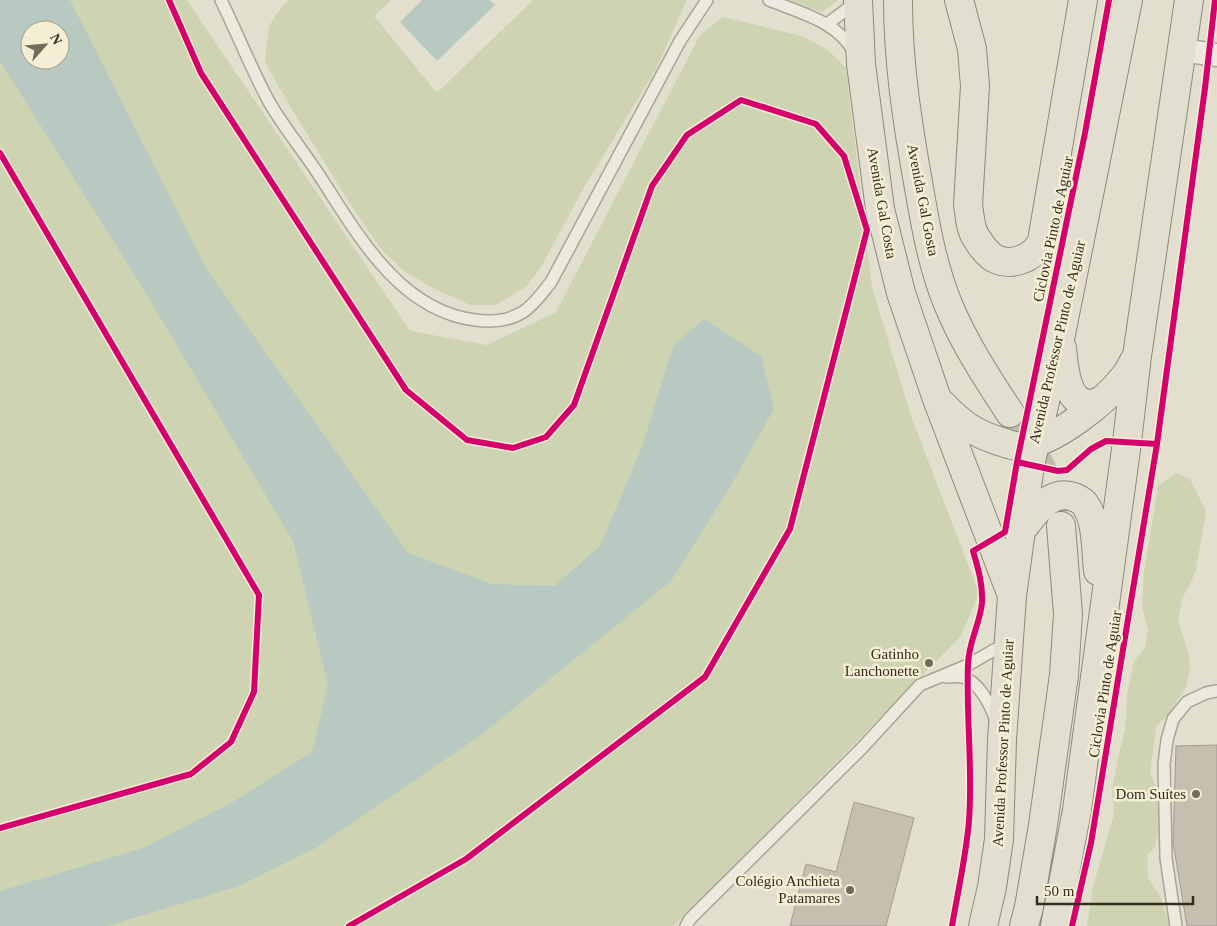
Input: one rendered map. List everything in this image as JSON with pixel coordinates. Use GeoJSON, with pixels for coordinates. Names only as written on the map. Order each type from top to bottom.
{"type":"FeatureCollection","features":[{"type":"Feature","properties":{"kind":"main road","name":"Avenida Gal Costa"},"geometry":{"type":"LineString","coordinates":[[856,0],[861,64],[880,209],[900,293],[937,399],[1012,596]]}},
{"type":"Feature","properties":{"kind":"main road","name":"Avenida Gal Gosta"},"geometry":{"type":"LineString","coordinates":[[898,0],[898,26],[906,111],[928,242],[948,302],[974,357],[1010,413]]}},
{"type":"Feature","properties":{"kind":"main road"},"geometry":{"type":"LineString","coordinates":[[958,0],[972,49],[975,86],[968,205],[970,222],[975,238],[994,258],[1016,262],[1034,254],[1042,242],[1083,0]]}},
{"type":"Feature","properties":{"kind":"main road","name":"Avenida Professor Pinto de Aguiar"},"geometry":{"type":"LineString","coordinates":[[983,926],[992,887],[999,839],[1002,740],[1012,596],[1020,532],[1034,443],[1061,334],[1128,0]]}},
{"type":"Feature","properties":{"kind":"main road"},"geometry":{"type":"LineString","coordinates":[[1055,926],[1077,810],[1137,356],[1189,0]]}},
{"type":"Feature","properties":{"kind":"main road"},"geometry":{"type":"LineString","coordinates":[[1061,334],[1065,374],[1068,385],[1074,395],[1081,402],[1091,404],[1102,400]]}},
{"type":"Feature","properties":{"kind":"main road"},"geometry":{"type":"LineString","coordinates":[[937,399],[957,420],[983,437],[1020,446],[1034,443],[1074,422],[1102,400],[1126,375],[1137,356]]}},
{"type":"Feature","properties":{"kind":"main road"},"geometry":{"type":"LineString","coordinates":[[1020,532],[1044,503],[1053,498],[1069,495],[1079,499],[1087,507],[1094,531],[1103,612]]}},
{"type":"Feature","properties":{"kind":"main road"},"geometry":{"type":"LineString","coordinates":[[1024,926],[1043,825],[1064,675],[1068,614],[1061,526]]}},
{"type":"Feature","properties":{"kind":"street"},"geometry":{"type":"LineString","coordinates":[[1181,50],[1217,55]]}},
{"type":"Feature","properties":{"kind":"lane"},"geometry":{"type":"LineString","coordinates":[[222,0],[268,100],[367,247],[391,274],[417,297],[436,308],[461,318],[483,321],[509,318],[523,312],[551,282],[680,41],[707,0]]}},
{"type":"Feature","properties":{"kind":"lane"},"geometry":{"type":"LineString","coordinates":[[769,0],[827,24],[849,44],[861,64]]}},
{"type":"Feature","properties":{"kind":"lane"},"geometry":{"type":"LineString","coordinates":[[827,24],[856,0]]}},
{"type":"Feature","properties":{"kind":"lane"},"geometry":{"type":"LineString","coordinates":[[686,926],[690,919],[862,748],[920,685],[968,665],[1009,641]]}},
{"type":"Feature","properties":{"kind":"lane"},"geometry":{"type":"LineString","coordinates":[[937,677],[963,677],[981,690],[994,716],[1002,740]]}},
{"type":"Feature","properties":{"kind":"lane"},"geometry":{"type":"LineString","coordinates":[[1176,926],[1166,858],[1164,764],[1167,740],[1173,718],[1187,702],[1206,693],[1217,691]]}},
{"type":"Feature","properties":{"kind":"green space"},"geometry":{"type":"Polygon","coordinates":[[[0,0],[187,0],[410,331],[487,345],[556,312],[700,35],[723,17],[802,36],[828,50],[846,68],[872,287],[911,416],[979,593],[961,636],[674,926],[0,926],[0,0]]]}},
{"type":"Feature","properties":{"kind":"green space"},"geometry":{"type":"Polygon","coordinates":[[[290,0],[391,0],[374,16],[437,93],[533,0],[687,0],[656,69],[579,196],[543,264],[527,286],[496,305],[470,305],[437,290],[405,272],[382,250],[352,207],[291,108],[265,62],[269,26],[283,5],[290,0]]]}},
{"type":"Feature","properties":{"kind":"green space"},"geometry":{"type":"Polygon","coordinates":[[[790,0],[838,0],[822,12],[790,0]]]}},
{"type":"Feature","properties":{"kind":"green space"},"geometry":{"type":"Polygon","coordinates":[[[1176,473],[1190,479],[1206,511],[1196,569],[1190,585],[1182,598],[1178,620],[1188,652],[1190,669],[1186,687],[1167,716],[1156,727],[1150,773],[1157,788],[1159,825],[1155,847],[1147,855],[1148,878],[1161,898],[1170,926],[1087,926],[1093,887],[1114,814],[1112,790],[1125,730],[1127,697],[1134,661],[1145,648],[1148,630],[1142,607],[1144,573],[1158,486],[1176,473]]]}},
{"type":"Feature","properties":{"kind":"shaded area"},"geometry":{"type":"Polygon","coordinates":[[[0,0],[70,0],[207,270],[408,553],[492,584],[554,586],[600,546],[642,447],[673,346],[704,319],[761,356],[774,409],[730,487],[671,581],[481,735],[314,849],[239,886],[107,926],[0,926],[0,891],[143,848],[231,803],[312,752],[328,685],[293,541],[141,285],[0,61],[0,0]]]}},
{"type":"Feature","properties":{"kind":"shaded area"},"geometry":{"type":"Polygon","coordinates":[[[422,0],[490,0],[495,5],[437,61],[400,22],[422,0]]]}},
{"type":"Feature","properties":{"kind":"building","name":"Dom Suítes"},"geometry":{"type":"Polygon","coordinates":[[[1217,745],[1217,926],[1187,926],[1173,842],[1176,746],[1217,745]]]}},
{"type":"Feature","properties":{"kind":"building","name":"Colégio Anchieta Patamares"},"geometry":{"type":"Polygon","coordinates":[[[854,802],[914,818],[886,926],[790,926],[806,864],[836,872],[854,802]]]}},
{"type":"Feature","properties":{"kind":"tunnel"},"geometry":{"type":"LineString","coordinates":[[1010,413],[1046,477],[1060,519]]}},
{"type":"Feature","properties":{"kind":"cycle path"},"geometry":{"type":"LineString","coordinates":[[169,0],[201,73],[406,390],[467,440],[513,448],[546,437],[574,405],[652,186],[687,135],[741,100],[816,124],[844,156],[867,230],[790,529],[705,677],[466,859],[349,926]]}},
{"type":"Feature","properties":{"kind":"cycle path","name":"Ciclovia Pinto de Aguiar"},"geometry":{"type":"LineString","coordinates":[[952,926],[969,821],[969,657],[982,603],[981,583],[973,551],[1005,532],[1017,462],[1085,133],[1109,0]]}},
{"type":"Feature","properties":{"kind":"cycle path","name":"Ciclovia Pinto de Aguiar"},"geometry":{"type":"LineString","coordinates":[[1072,926],[1091,843],[1157,444],[1215,0]]}},
{"type":"Feature","properties":{"kind":"cycle path"},"geometry":{"type":"LineString","coordinates":[[0,153],[259,595],[254,692],[231,742],[191,774],[0,828]]}},
{"type":"Feature","properties":{"kind":"cycle path"},"geometry":{"type":"LineString","coordinates":[[1017,462],[1058,471],[1067,470],[1091,449],[1106,441],[1157,444]]}},
{"type":"Feature","properties":{"kind":"place","name":"Gatinho Lanchonette"},"geometry":{"type":"Point","coordinates":[929,663]}},
{"type":"Feature","properties":{"kind":"place","name":"Dom Suítes"},"geometry":{"type":"Point","coordinates":[1196,794]}},
{"type":"Feature","properties":{"kind":"place","name":"Colégio Anchieta Patamares"},"geometry":{"type":"Point","coordinates":[850,890]}}]}
